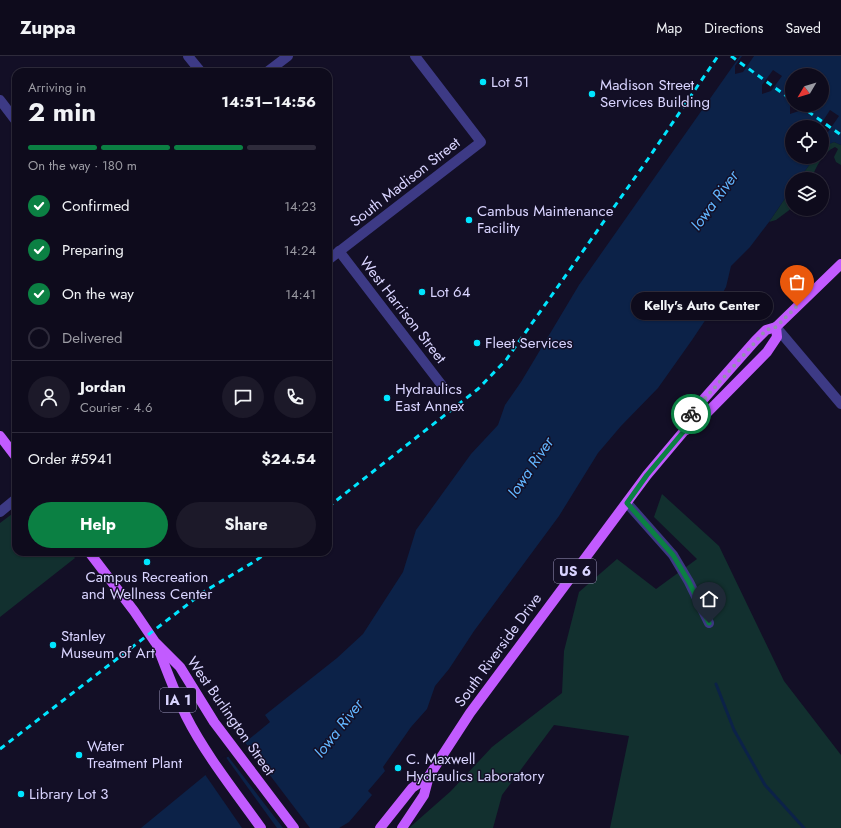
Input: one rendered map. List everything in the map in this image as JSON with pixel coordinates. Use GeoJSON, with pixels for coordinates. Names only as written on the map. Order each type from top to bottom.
{"type":"FeatureCollection","features":[{"type":"Feature","properties":{"kind":"main road","name":"South Riverside Drive"},"geometry":{"type":"LineString","coordinates":[[684,431],[686,420],[733,365],[766,330],[776,327],[841,264]]}},
{"type":"Feature","properties":{"kind":"main road","name":"South Riverside Drive"},"geometry":{"type":"LineString","coordinates":[[380,828],[412,788],[428,776],[470,712],[647,475],[684,431],[693,427],[767,352],[777,337],[776,327]]}},
{"type":"Feature","properties":{"kind":"main road"},"geometry":{"type":"LineString","coordinates":[[0,436],[12,452]]}},
{"type":"Feature","properties":{"kind":"main road","name":"West Burlington Street"},"geometry":{"type":"LineString","coordinates":[[92,556],[134,611],[155,642],[180,667],[210,717],[294,828]]}},
{"type":"Feature","properties":{"kind":"main road","name":"West Burlington Street"},"geometry":{"type":"LineString","coordinates":[[155,642],[187,718],[209,754],[261,828]]}},
{"type":"Feature","properties":{"kind":"main road","name":"South Riverside Drive"},"geometry":{"type":"LineString","coordinates":[[402,828],[424,795],[428,776]]}},
{"type":"Feature","properties":{"kind":"street"},"geometry":{"type":"LineString","coordinates":[[188,56],[198,68]]}},
{"type":"Feature","properties":{"kind":"street"},"geometry":{"type":"LineString","coordinates":[[272,68],[288,56]]}},
{"type":"Feature","properties":{"kind":"street","name":"South Madison Street"},"geometry":{"type":"LineString","coordinates":[[332,257],[481,142],[415,56]]}},
{"type":"Feature","properties":{"kind":"street"},"geometry":{"type":"LineString","coordinates":[[0,100],[12,116]]}},
{"type":"Feature","properties":{"kind":"street","name":"West Harrison Street"},"geometry":{"type":"LineString","coordinates":[[339,251],[444,388]]}},
{"type":"Feature","properties":{"kind":"street"},"geometry":{"type":"LineString","coordinates":[[776,327],[841,404]]}},
{"type":"Feature","properties":{"kind":"street"},"geometry":{"type":"LineString","coordinates":[[0,512],[12,502]]}},
{"type":"Feature","properties":{"kind":"street"},"geometry":{"type":"LineString","coordinates":[[627,503],[673,555],[689,582],[709,623]]}},
{"type":"Feature","properties":{"kind":"green space"},"geometry":{"type":"Polygon","coordinates":[[[834,142],[841,145],[841,165],[836,162],[834,157],[838,149],[835,147],[829,151],[829,144],[834,142]]]}},
{"type":"Feature","properties":{"kind":"green space"},"geometry":{"type":"Polygon","coordinates":[[[810,164],[819,164],[814,172],[804,172],[810,164]]]}},
{"type":"Feature","properties":{"kind":"green space"},"geometry":{"type":"Polygon","coordinates":[[[785,198],[785,213],[776,220],[769,222],[785,198]]]}},
{"type":"Feature","properties":{"kind":"green space"},"geometry":{"type":"Polygon","coordinates":[[[662,494],[719,546],[784,681],[841,755],[841,828],[610,828],[629,736],[554,725],[502,795],[493,828],[409,828],[451,791],[492,747],[562,693],[564,651],[579,592],[617,559],[656,589],[697,559],[654,517],[662,494]]]}},
{"type":"Feature","properties":{"kind":"green space"},"geometry":{"type":"Polygon","coordinates":[[[12,514],[12,556],[73,556],[75,558],[0,617],[0,523],[12,514]]]}},
{"type":"Feature","properties":{"kind":"water","name":"Iowa River"},"geometry":{"type":"Polygon","coordinates":[[[740,56],[742,56],[735,66],[735,74],[743,72],[754,56],[841,56],[841,145],[834,142],[829,144],[829,131],[839,116],[830,110],[829,112],[829,68],[785,68],[785,112],[790,112],[790,114],[796,112],[829,112],[824,120],[785,120],[785,164],[810,164],[804,172],[785,172],[785,198],[750,247],[731,266],[726,287],[692,340],[658,388],[621,426],[598,453],[559,516],[474,631],[449,669],[435,686],[427,709],[411,727],[383,767],[385,771],[368,791],[372,795],[349,822],[339,828],[141,828],[270,722],[265,715],[337,658],[363,634],[403,572],[416,530],[471,454],[498,425],[505,405],[521,382],[579,285],[740,56]],[[773,70],[762,85],[762,94],[771,91],[782,76],[773,70]]]}},
{"type":"Feature","properties":{"kind":"pier"},"geometry":{"type":"Polygon","coordinates":[[[244,741],[310,828],[283,828],[227,755],[244,741]]]}},
{"type":"Feature","properties":{"kind":"pier"},"geometry":{"type":"Polygon","coordinates":[[[225,756],[277,828],[242,828],[204,773],[225,756]]]}},
{"type":"Feature","properties":{"kind":"waterway"},"geometry":{"type":"LineString","coordinates":[[716,684],[734,730],[765,785],[804,828]]}},
{"type":"Feature","properties":{"kind":"railway"},"geometry":{"type":"LineString","coordinates":[[332,504],[478,389],[506,360],[648,159],[718,56]]}},
{"type":"Feature","properties":{"kind":"railway"},"geometry":{"type":"LineString","coordinates":[[731,56],[785,95]]}},
{"type":"Feature","properties":{"kind":"railway"},"geometry":{"type":"LineString","coordinates":[[809,112],[841,135]]}},
{"type":"Feature","properties":{"kind":"railway"},"geometry":{"type":"LineString","coordinates":[[0,749],[205,591],[262,556]]}},
{"type":"Feature","properties":{"kind":"way so far"},"geometry":{"type":"LineString","coordinates":[[691,414],[755,341],[766,330],[776,327],[797,306]]}},
{"type":"Feature","properties":{"kind":"place","name":"Lot 51"},"geometry":{"type":"Point","coordinates":[483,82]}},
{"type":"Feature","properties":{"kind":"place","name":"Madison Street Services Building"},"geometry":{"type":"Point","coordinates":[592,94]}},
{"type":"Feature","properties":{"kind":"place","name":"Cambus Maintenance Facility"},"geometry":{"type":"Point","coordinates":[469,220]}},
{"type":"Feature","properties":{"kind":"place","name":"Lot 64"},"geometry":{"type":"Point","coordinates":[422,292]}},
{"type":"Feature","properties":{"kind":"place","name":"Kelly's Auto Center"},"geometry":{"type":"Point","coordinates":[797,306]}},
{"type":"Feature","properties":{"kind":"place","name":"Fleet Services"},"geometry":{"type":"Point","coordinates":[477,343]}},
{"type":"Feature","properties":{"kind":"place","name":"Hydraulics East Annex"},"geometry":{"type":"Point","coordinates":[387,398]}},
{"type":"Feature","properties":{"kind":"place","name":"Campus Recreation and Wellness Center"},"geometry":{"type":"Point","coordinates":[147,562]}},
{"type":"Feature","properties":{"kind":"place","name":"Stanley Museum of Art"},"geometry":{"type":"Point","coordinates":[53,645]}},
{"type":"Feature","properties":{"kind":"place","name":"Water Treatment Plant"},"geometry":{"type":"Point","coordinates":[79,755]}},
{"type":"Feature","properties":{"kind":"place","name":"C. Maxwell Hydraulics Laboratory"},"geometry":{"type":"Point","coordinates":[398,768]}},
{"type":"Feature","properties":{"kind":"place","name":"Library Lot 3"},"geometry":{"type":"Point","coordinates":[21,794]}},
{"type":"Feature","properties":{"kind":"route"},"geometry":{"type":"LineString","coordinates":[[691,414],[686,420],[684,431],[647,475],[627,503],[673,555],[689,582],[709,623]]}}]}
